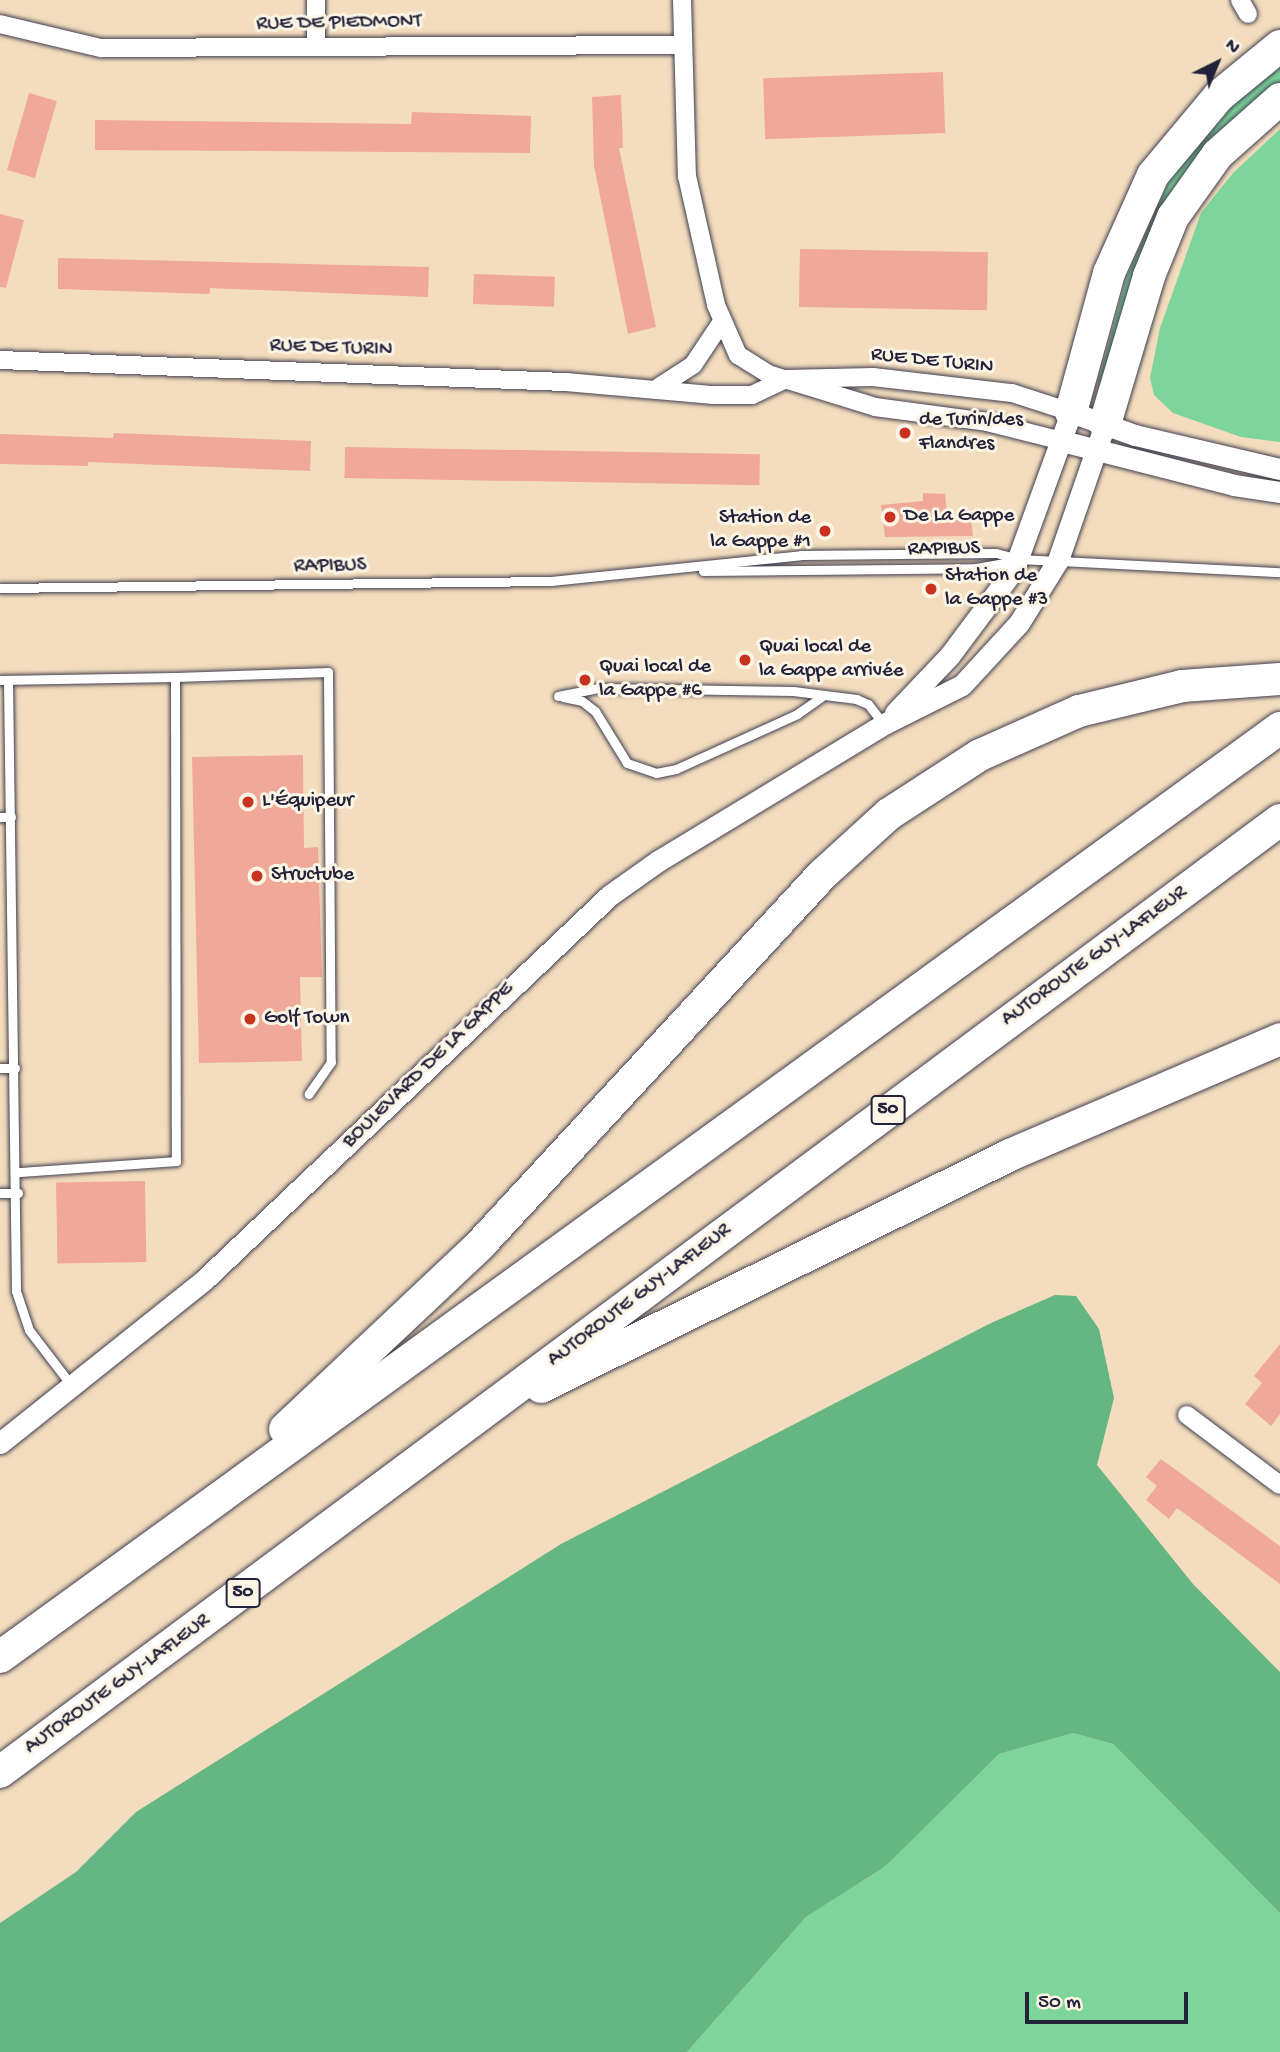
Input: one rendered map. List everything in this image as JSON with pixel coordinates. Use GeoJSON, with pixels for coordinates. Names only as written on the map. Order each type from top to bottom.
{"type":"FeatureCollection","features":[{"type":"Feature","properties":{"kind":"highway"},"geometry":{"type":"LineString","coordinates":[[1071,412],[1109,273],[1153,175],[1219,96],[1280,46]]}},
{"type":"Feature","properties":{"kind":"highway"},"geometry":{"type":"LineString","coordinates":[[1101,437],[1149,276],[1173,217],[1218,154],[1280,99]]}},
{"type":"Feature","properties":{"kind":"highway"},"geometry":{"type":"LineString","coordinates":[[205,1504],[480,1245],[823,874],[889,814],[971,760],[1079,711],[1182,686],[1280,679]]}},
{"type":"Feature","properties":{"kind":"highway"},"geometry":{"type":"LineString","coordinates":[[0,1657],[205,1504],[439,1342],[1280,728]]}},
{"type":"Feature","properties":{"kind":"highway","name":"AUTOROUTE GUY-LAFLEUR"},"geometry":{"type":"LineString","coordinates":[[0,1772],[486,1413],[679,1264],[1280,820]]}},
{"type":"Feature","properties":{"kind":"highway"},"geometry":{"type":"LineString","coordinates":[[486,1413],[707,1308],[998,1160],[1280,1039]]}},
{"type":"Feature","properties":{"kind":"street"},"geometry":{"type":"LineString","coordinates":[[316,0],[316,47]]}},
{"type":"Feature","properties":{"kind":"street"},"geometry":{"type":"LineString","coordinates":[[682,0],[687,176],[721,323],[744,360],[786,379],[875,407],[987,422],[1062,441],[1101,437],[1200,452],[1280,469]]}},
{"type":"Feature","properties":{"kind":"street","name":"RUE DE PIEDMONT"},"geometry":{"type":"LineString","coordinates":[[0,24],[101,48],[682,45]]}},
{"type":"Feature","properties":{"kind":"street"},"geometry":{"type":"LineString","coordinates":[[659,387],[693,365],[721,323]]}},
{"type":"Feature","properties":{"kind":"street","name":"RUE DE TURIN"},"geometry":{"type":"LineString","coordinates":[[0,360],[659,387],[691,393],[752,395],[786,379],[873,377],[1031,397],[1071,412]]}},
{"type":"Feature","properties":{"kind":"street"},"geometry":{"type":"LineString","coordinates":[[1071,412],[1101,437],[1280,492]]}},
{"type":"Feature","properties":{"kind":"street","name":"BOULEVARD DE LA GAPPE"},"geometry":{"type":"LineString","coordinates":[[884,724],[950,655],[1019,559],[1071,412]]}},
{"type":"Feature","properties":{"kind":"street","name":"BOULEVARD DE LA GAPPE"},"geometry":{"type":"LineString","coordinates":[[0,1443],[73,1388],[226,1261],[610,894],[658,861],[884,724],[962,685],[1019,623],[1058,560],[1101,437]]}},
{"type":"Feature","properties":{"kind":"street"},"geometry":{"type":"LineString","coordinates":[[1186,1415],[1280,1485]]}},
{"type":"Feature","properties":{"kind":"lane","name":"RAPIBUS"},"geometry":{"type":"LineString","coordinates":[[0,588],[551,581],[802,555],[996,553],[1019,559],[1280,572]]}},
{"type":"Feature","properties":{"kind":"lane","name":"RAPIBUS"},"geometry":{"type":"LineString","coordinates":[[659,571],[976,568],[1019,559]]}},
{"type":"Feature","properties":{"kind":"lane"},"geometry":{"type":"LineString","coordinates":[[73,1388],[29,1330],[19,1309],[11,817],[4,680],[328,672],[331,1062],[309,1094]]}},
{"type":"Feature","properties":{"kind":"lane"},"geometry":{"type":"LineString","coordinates":[[17,1172],[176,1161],[175,677]]}},
{"type":"Feature","properties":{"kind":"lane"},"geometry":{"type":"LineString","coordinates":[[823,696],[797,714],[676,769],[656,773],[627,763],[590,707],[558,696],[598,688],[793,691],[862,701],[884,724]]}},
{"type":"Feature","properties":{"kind":"lane"},"geometry":{"type":"LineString","coordinates":[[0,817],[11,817]]}},
{"type":"Feature","properties":{"kind":"lane"},"geometry":{"type":"LineString","coordinates":[[0,1068],[15,1068]]}},
{"type":"Feature","properties":{"kind":"lane"},"geometry":{"type":"LineString","coordinates":[[0,1193],[18,1193]]}},
{"type":"Feature","properties":{"kind":"green space"},"geometry":{"type":"Polygon","coordinates":[[[1280,61],[1280,85],[1244,113],[1100,392],[1098,383],[1126,278],[1171,177],[1233,100],[1280,61]]]}},
{"type":"Feature","properties":{"kind":"green space"},"geometry":{"type":"Polygon","coordinates":[[[1280,129],[1280,442],[1241,437],[1173,413],[1154,395],[1150,378],[1160,328],[1201,213],[1233,173],[1280,129]]]}},
{"type":"Feature","properties":{"kind":"green space"},"geometry":{"type":"Polygon","coordinates":[[[1055,1295],[1076,1296],[1099,1329],[1114,1398],[1097,1465],[1193,1584],[1280,1672],[1280,1913],[1113,1744],[1073,1733],[999,1754],[886,1866],[806,1917],[687,2052],[0,2052],[0,1923],[76,1872],[136,1812],[561,1544],[991,1323],[1055,1295]]]}},
{"type":"Feature","properties":{"kind":"green space"},"geometry":{"type":"Polygon","coordinates":[[[1073,1733],[1113,1744],[1280,1913],[1280,2052],[687,2052],[806,1917],[886,1866],[999,1754],[1073,1733]]]}},
{"type":"Feature","properties":{"kind":"building"},"geometry":{"type":"Polygon","coordinates":[[[943,72],[945,133],[765,139],[763,78],[943,72]]]}},
{"type":"Feature","properties":{"kind":"building"},"geometry":{"type":"Polygon","coordinates":[[[29,93],[57,101],[35,178],[7,170],[29,93]]]}},
{"type":"Feature","properties":{"kind":"building"},"geometry":{"type":"Polygon","coordinates":[[[621,95],[623,148],[619,148],[656,327],[628,334],[594,166],[592,97],[621,95]]]}},
{"type":"Feature","properties":{"kind":"building"},"geometry":{"type":"Polygon","coordinates":[[[412,112],[531,116],[530,153],[95,150],[95,120],[411,124],[412,112]]]}},
{"type":"Feature","properties":{"kind":"building"},"geometry":{"type":"Polygon","coordinates":[[[0,214],[24,220],[6,288],[0,287],[0,214]]]}},
{"type":"Feature","properties":{"kind":"building"},"geometry":{"type":"Polygon","coordinates":[[[800,249],[988,252],[987,310],[799,307],[800,249]]]}},
{"type":"Feature","properties":{"kind":"building"},"geometry":{"type":"Polygon","coordinates":[[[58,258],[429,267],[428,297],[210,288],[210,294],[58,289],[58,258]]]}},
{"type":"Feature","properties":{"kind":"building"},"geometry":{"type":"Polygon","coordinates":[[[474,274],[555,277],[554,307],[473,304],[474,274]]]}},
{"type":"Feature","properties":{"kind":"building"},"geometry":{"type":"Polygon","coordinates":[[[114,433],[311,441],[310,471],[88,462],[88,466],[0,464],[0,434],[113,438],[114,433]]]}},
{"type":"Feature","properties":{"kind":"building"},"geometry":{"type":"Polygon","coordinates":[[[345,447],[760,454],[759,485],[344,478],[345,447]]]}},
{"type":"Feature","properties":{"kind":"building"},"geometry":{"type":"Polygon","coordinates":[[[923,493],[945,494],[948,520],[971,520],[973,536],[885,537],[881,505],[923,501],[923,493]]]}},
{"type":"Feature","properties":{"kind":"building"},"geometry":{"type":"Polygon","coordinates":[[[303,755],[304,848],[318,847],[322,977],[300,977],[302,1061],[199,1063],[192,757],[303,755]]]}},
{"type":"Feature","properties":{"kind":"building"},"geometry":{"type":"Polygon","coordinates":[[[145,1181],[146,1262],[57,1264],[56,1183],[145,1181]]]}},
{"type":"Feature","properties":{"kind":"building"},"geometry":{"type":"Polygon","coordinates":[[[1280,1344],[1280,1414],[1271,1426],[1245,1404],[1262,1383],[1254,1376],[1280,1344]]]}},
{"type":"Feature","properties":{"kind":"building"},"geometry":{"type":"Polygon","coordinates":[[[1161,1459],[1280,1546],[1280,1584],[1177,1508],[1169,1519],[1146,1500],[1157,1486],[1146,1477],[1161,1459]]]}},
{"type":"Feature","properties":{"kind":"place","name":"de Turin/des Flandres"},"geometry":{"type":"Point","coordinates":[905,433]}},
{"type":"Feature","properties":{"kind":"place","name":"De La Gappe"},"geometry":{"type":"Point","coordinates":[890,517]}},
{"type":"Feature","properties":{"kind":"place","name":"Station de la Gappe #1"},"geometry":{"type":"Point","coordinates":[825,531]}},
{"type":"Feature","properties":{"kind":"place","name":"Station de la Gappe #3"},"geometry":{"type":"Point","coordinates":[931,589]}},
{"type":"Feature","properties":{"kind":"place","name":"Quai local de la Gappe arrivée"},"geometry":{"type":"Point","coordinates":[745,660]}},
{"type":"Feature","properties":{"kind":"place","name":"Quai local de la Gappe #6"},"geometry":{"type":"Point","coordinates":[585,680]}},
{"type":"Feature","properties":{"kind":"place","name":"L'Équipeur"},"geometry":{"type":"Point","coordinates":[248,802]}},
{"type":"Feature","properties":{"kind":"place","name":"Structube"},"geometry":{"type":"Point","coordinates":[257,876]}},
{"type":"Feature","properties":{"kind":"place","name":"Golf Town"},"geometry":{"type":"Point","coordinates":[250,1019]}}]}
